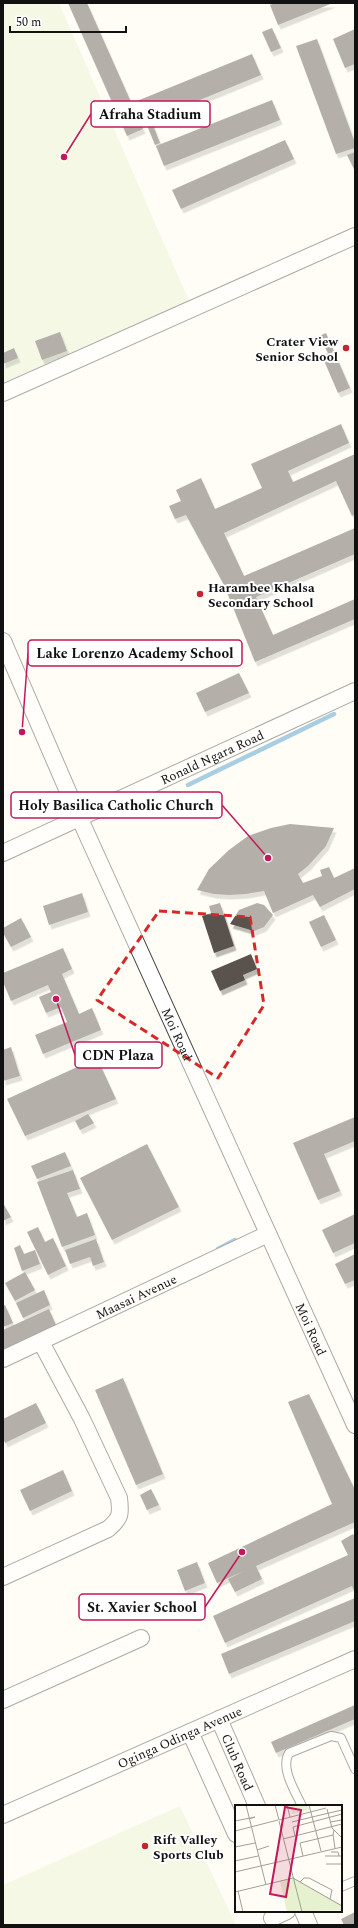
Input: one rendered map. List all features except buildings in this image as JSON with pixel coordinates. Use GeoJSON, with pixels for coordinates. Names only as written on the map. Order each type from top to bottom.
{"type":"FeatureCollection","features":[{"type":"Feature","properties":{"kind":"street"},"geometry":{"type":"LineString","coordinates":[[3,393],[355,236]]}},
{"type":"Feature","properties":{"kind":"street","name":"Moi Road"},"geometry":{"type":"LineString","coordinates":[[3,641],[79,817],[355,1425]]}},
{"type":"Feature","properties":{"kind":"street","name":"Ronald Ngara Road"},"geometry":{"type":"LineString","coordinates":[[3,852],[355,691]]}},
{"type":"Feature","properties":{"kind":"street","name":"Maasai Avenue"},"geometry":{"type":"LineString","coordinates":[[3,1359],[268,1234]]}},
{"type":"Feature","properties":{"kind":"street"},"geometry":{"type":"LineString","coordinates":[[3,1577],[108,1529],[117,1522],[121,1512],[119,1498],[82,1418],[41,1342]]}},
{"type":"Feature","properties":{"kind":"street"},"geometry":{"type":"LineString","coordinates":[[3,1700],[141,1638]]}},
{"type":"Feature","properties":{"kind":"street","name":"Oginga Odinga Avenue"},"geometry":{"type":"LineString","coordinates":[[3,1815],[355,1659]]}},
{"type":"Feature","properties":{"kind":"street","name":"Club Road"},"geometry":{"type":"LineString","coordinates":[[219,1719],[257,1805]]}},
{"type":"Feature","properties":{"kind":"street"},"geometry":{"type":"LineString","coordinates":[[190,1732],[235,1832]]}},
{"type":"Feature","properties":{"kind":"street"},"geometry":{"type":"LineString","coordinates":[[272,1918],[285,1912]]}},
{"type":"Feature","properties":{"kind":"street"},"geometry":{"type":"LineString","coordinates":[[303,1912],[309,1925]]}},
{"type":"Feature","properties":{"kind":"lane"},"geometry":{"type":"LineString","coordinates":[[302,1805],[288,1772],[286,1762],[289,1753],[331,1736],[337,1736],[341,1738],[355,1769]]}},
{"type":"Feature","properties":{"kind":"lane"},"geometry":{"type":"LineString","coordinates":[[342,1887],[355,1881]]}},
{"type":"Feature","properties":{"kind":"highlighted area"},"geometry":{"type":"Polygon","coordinates":[[[159,911],[250,917],[264,1005],[218,1078],[97,1000],[159,911]]]}},
{"type":"Feature","properties":{"kind":"green space"},"geometry":{"type":"Polygon","coordinates":[[[3,3],[59,3],[193,310],[3,398],[3,3]]]}},
{"type":"Feature","properties":{"kind":"green space","name":"Rift Valley Sports Club"},"geometry":{"type":"Polygon","coordinates":[[[180,1806],[236,1925],[3,1925],[3,1885],[180,1806]]]}},
{"type":"Feature","properties":{"kind":"waterway"},"geometry":{"type":"LineString","coordinates":[[188,785],[334,714]]}},
{"type":"Feature","properties":{"kind":"waterway"},"geometry":{"type":"LineString","coordinates":[[134,813],[170,794]]}},
{"type":"Feature","properties":{"kind":"waterway"},"geometry":{"type":"LineString","coordinates":[[218,1249],[235,1240]]}},
{"type":"Feature","properties":{"kind":"place","name":"Afraha Stadium"},"geometry":{"type":"Point","coordinates":[64,157]}},
{"type":"Feature","properties":{"kind":"place","name":"Crater View Senior School"},"geometry":{"type":"Point","coordinates":[346,348]}},
{"type":"Feature","properties":{"kind":"place","name":"Harambee Khalsa Secondary School"},"geometry":{"type":"Point","coordinates":[200,594]}},
{"type":"Feature","properties":{"kind":"place","name":"Lake Lorenzo Academy School"},"geometry":{"type":"Point","coordinates":[22,732]}},
{"type":"Feature","properties":{"kind":"place","name":"Holy Basilica Catholic Church"},"geometry":{"type":"Point","coordinates":[268,858]}},
{"type":"Feature","properties":{"kind":"place","name":"CDN Plaza"},"geometry":{"type":"Point","coordinates":[56,999]}},
{"type":"Feature","properties":{"kind":"place","name":"St. Xavier School"},"geometry":{"type":"Point","coordinates":[242,1552]}},
{"type":"Feature","properties":{"kind":"place","name":"Rift Valley Sports Club"},"geometry":{"type":"Point","coordinates":[145,1846]}}]}
